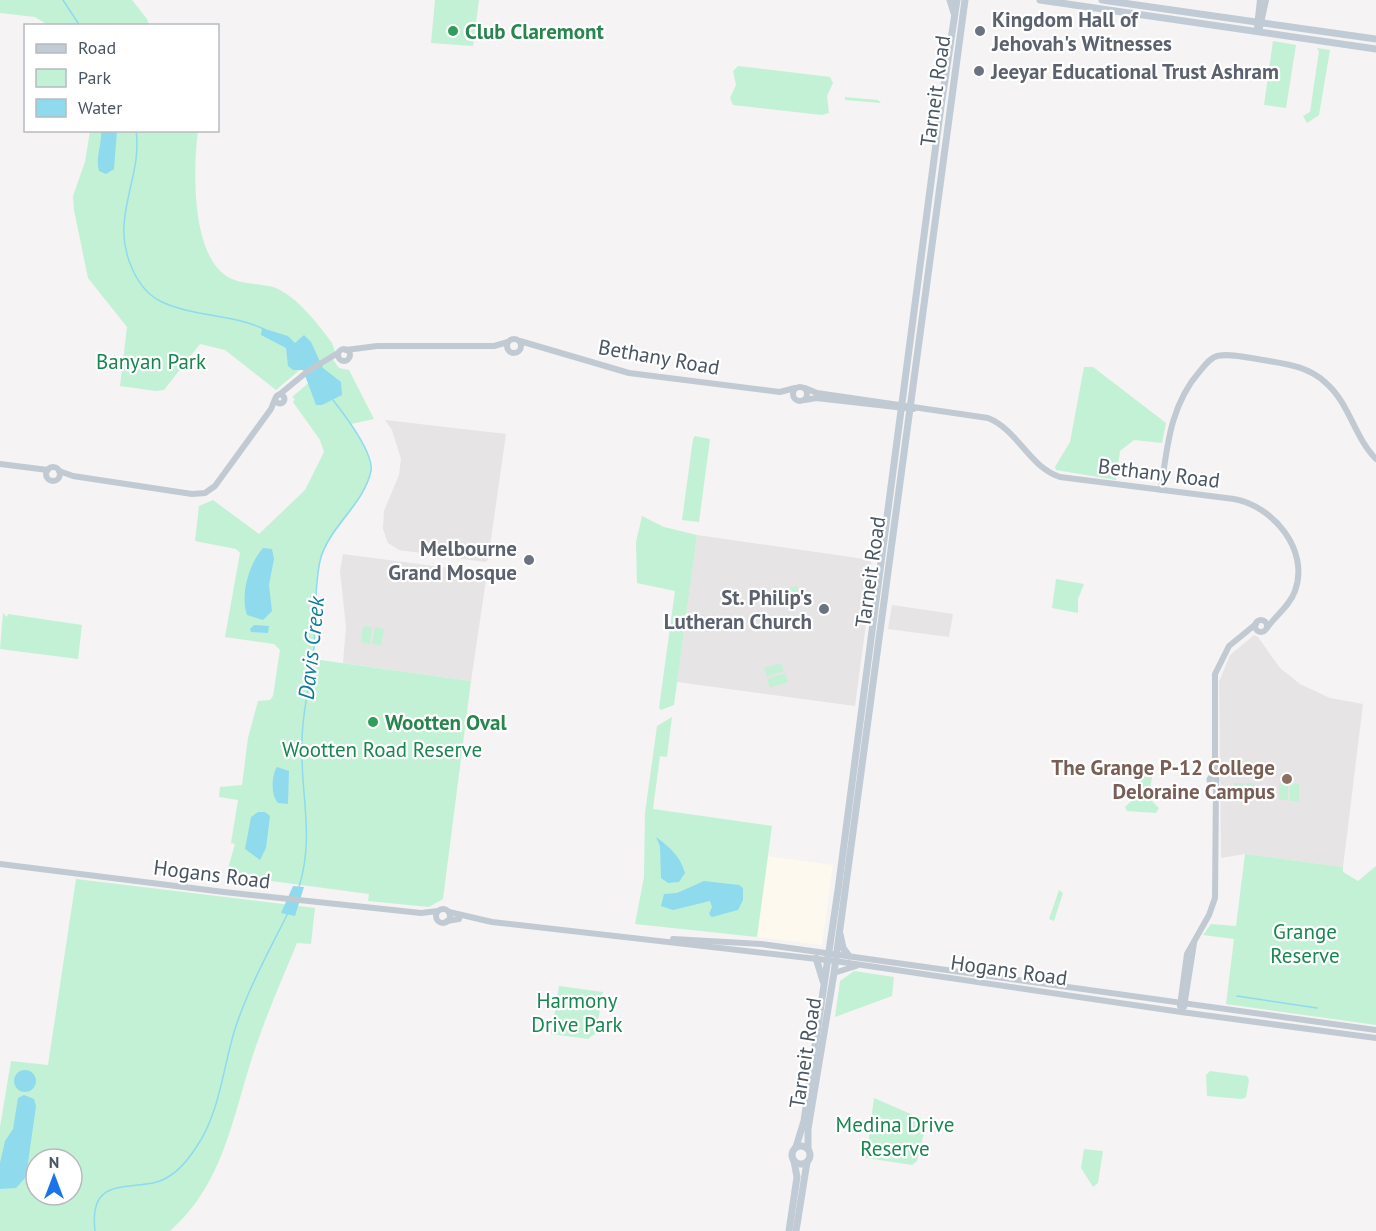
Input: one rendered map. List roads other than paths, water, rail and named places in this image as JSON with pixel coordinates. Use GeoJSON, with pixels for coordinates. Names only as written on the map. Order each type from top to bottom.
{"type":"FeatureCollection","features":[{"type":"Feature","properties":{"kind":"main road"},"geometry":{"type":"LineString","coordinates":[[950,0],[955,19]]}},
{"type":"Feature","properties":{"kind":"main road"},"geometry":{"type":"LineString","coordinates":[[1040,0],[1376,49]]}},
{"type":"Feature","properties":{"kind":"main road"},"geometry":{"type":"LineString","coordinates":[[1102,0],[1376,39]]}},
{"type":"Feature","properties":{"kind":"main road","name":"Tarneit Road"},"geometry":{"type":"LineString","coordinates":[[796,1147],[804,1121],[824,984],[840,932],[905,407],[916,297],[955,19],[964,1]]}},
{"type":"Feature","properties":{"kind":"main road","name":"Tarneit Road"},"geometry":{"type":"LineString","coordinates":[[808,1149],[808,1129],[834,973],[832,957],[905,407],[931,246],[964,1]]}},
{"type":"Feature","properties":{"kind":"main road"},"geometry":{"type":"LineString","coordinates":[[916,297],[922,293],[931,246]]}},
{"type":"Feature","properties":{"kind":"main road"},"geometry":{"type":"LineString","coordinates":[[840,932],[843,948],[849,956]]}},
{"type":"Feature","properties":{"kind":"main road"},"geometry":{"type":"LineString","coordinates":[[816,958],[824,984]]}},
{"type":"Feature","properties":{"kind":"main road"},"geometry":{"type":"LineString","coordinates":[[789,1231],[797,1177],[792,1153],[796,1147],[803,1145],[808,1149],[810,1156],[807,1162],[796,1231]]}},
{"type":"Feature","properties":{"kind":"main road"},"geometry":{"type":"LineString","coordinates":[[794,1161],[800,1164],[807,1162]]}},
{"type":"Feature","properties":{"kind":"street"},"geometry":{"type":"LineString","coordinates":[[1259,32],[1260,0]]}},
{"type":"Feature","properties":{"kind":"street"},"geometry":{"type":"LineString","coordinates":[[1260,22],[1266,0]]}},
{"type":"Feature","properties":{"kind":"street"},"geometry":{"type":"LineString","coordinates":[[0,464],[47,473],[55,468],[73,476],[192,494],[205,493],[215,486],[289,388],[308,371],[338,353],[377,346],[494,346],[516,352],[520,349],[520,341],[513,339],[494,346]]}},
{"type":"Feature","properties":{"kind":"street","name":"Bethany Road"},"geometry":{"type":"LineString","coordinates":[[520,341],[534,347],[629,373],[780,392],[794,398]]}},
{"type":"Feature","properties":{"kind":"street"},"geometry":{"type":"LineString","coordinates":[[508,342],[509,350]]}},
{"type":"Feature","properties":{"kind":"street","name":"Bethany Road"},"geometry":{"type":"LineString","coordinates":[[520,349],[534,347]]}},
{"type":"Feature","properties":{"kind":"street"},"geometry":{"type":"LineString","coordinates":[[338,353],[340,360]]}},
{"type":"Feature","properties":{"kind":"street"},"geometry":{"type":"LineString","coordinates":[[327,361],[346,361],[348,353]]}},
{"type":"Feature","properties":{"kind":"street"},"geometry":{"type":"LineString","coordinates":[[1161,490],[1170,429],[1179,402],[1189,384],[1210,360],[1224,355],[1290,364],[1321,378],[1338,396],[1357,433],[1376,459]]}},
{"type":"Feature","properties":{"kind":"street"},"geometry":{"type":"LineString","coordinates":[[795,388],[805,388],[807,394],[805,400],[798,401],[794,398],[795,388]]}},
{"type":"Feature","properties":{"kind":"street","name":"Bethany Road"},"geometry":{"type":"LineString","coordinates":[[780,392],[795,388]]}},
{"type":"Feature","properties":{"kind":"street","name":"Bethany Road"},"geometry":{"type":"LineString","coordinates":[[805,388],[817,393],[905,407]]}},
{"type":"Feature","properties":{"kind":"street","name":"Bethany Road"},"geometry":{"type":"LineString","coordinates":[[805,400],[816,398],[905,407],[994,420],[1008,431],[1038,464],[1054,476],[1246,502],[1265,512],[1294,549],[1298,573],[1292,598],[1267,628]]}},
{"type":"Feature","properties":{"kind":"street"},"geometry":{"type":"LineString","coordinates":[[58,479],[59,471]]}},
{"type":"Feature","properties":{"kind":"street"},"geometry":{"type":"LineString","coordinates":[[47,473],[51,480],[73,476]]}},
{"type":"Feature","properties":{"kind":"street"},"geometry":{"type":"LineString","coordinates":[[1181,1012],[1186,954],[1211,912],[1215,893],[1213,780],[1215,674],[1229,646],[1257,627],[1263,620],[1274,619]]}},
{"type":"Feature","properties":{"kind":"street"},"geometry":{"type":"LineString","coordinates":[[1257,627],[1263,631],[1267,628],[1263,620]]}},
{"type":"Feature","properties":{"kind":"street","name":"Hogans Road"},"geometry":{"type":"LineString","coordinates":[[0,864],[266,897],[420,913],[438,911]]}},
{"type":"Feature","properties":{"kind":"street"},"geometry":{"type":"LineString","coordinates":[[444,909],[449,912],[447,921],[441,922],[437,919],[438,911],[444,909]]}},
{"type":"Feature","properties":{"kind":"street","name":"Hogans Road"},"geometry":{"type":"LineString","coordinates":[[449,912],[492,922]]}},
{"type":"Feature","properties":{"kind":"street","name":"Hogans Road"},"geometry":{"type":"LineString","coordinates":[[420,913],[437,919]]}},
{"type":"Feature","properties":{"kind":"street","name":"Hogans Road"},"geometry":{"type":"LineString","coordinates":[[447,921],[458,918],[816,958],[849,956],[1376,1030]]}},
{"type":"Feature","properties":{"kind":"street","name":"Hogans Road"},"geometry":{"type":"LineString","coordinates":[[636,938],[761,944],[863,965],[1376,1038]]}},
{"type":"Feature","properties":{"kind":"street"},"geometry":{"type":"LineString","coordinates":[[704,946],[713,940]]}},
{"type":"Feature","properties":{"kind":"street"},"geometry":{"type":"LineString","coordinates":[[761,944],[764,950],[794,956]]}},
{"type":"Feature","properties":{"kind":"street"},"geometry":{"type":"LineString","coordinates":[[834,973],[863,965]]}},
{"type":"Feature","properties":{"kind":"street"},"geometry":{"type":"LineString","coordinates":[[1023,989],[1025,981]]}},
{"type":"Feature","properties":{"kind":"street"},"geometry":{"type":"LineString","coordinates":[[1315,1029],[1316,1022]]}},
{"type":"Feature","properties":{"kind":"street"},"geometry":{"type":"LineString","coordinates":[[1336,1032],[1337,1024]]}},
{"type":"Feature","properties":{"kind":"water"},"geometry":{"type":"Polygon","coordinates":[[[101,132],[117,132],[114,169],[106,174],[99,171],[98,166],[101,132]]]}},
{"type":"Feature","properties":{"kind":"water"},"geometry":{"type":"Polygon","coordinates":[[[262,328],[288,336],[295,343],[304,335],[311,342],[323,368],[341,382],[342,395],[322,405],[316,405],[303,370],[293,370],[288,366],[286,348],[261,335],[262,328]]]}},
{"type":"Feature","properties":{"kind":"water"},"geometry":{"type":"Polygon","coordinates":[[[263,548],[272,549],[274,559],[269,585],[272,611],[263,620],[247,615],[245,589],[250,571],[263,548]]]}},
{"type":"Feature","properties":{"kind":"water"},"geometry":{"type":"Polygon","coordinates":[[[254,625],[269,626],[268,633],[251,632],[250,629],[254,625]]]}},
{"type":"Feature","properties":{"kind":"water"},"geometry":{"type":"Polygon","coordinates":[[[277,767],[289,771],[288,804],[278,803],[274,796],[273,780],[277,767]]]}},
{"type":"Feature","properties":{"kind":"water"},"geometry":{"type":"Polygon","coordinates":[[[258,812],[265,812],[270,816],[266,848],[260,860],[245,849],[251,817],[258,812]]]}},
{"type":"Feature","properties":{"kind":"water"},"geometry":{"type":"Polygon","coordinates":[[[656,837],[670,848],[681,862],[685,873],[679,882],[668,883],[661,878],[660,846],[656,837]]]}},
{"type":"Feature","properties":{"kind":"water"},"geometry":{"type":"Polygon","coordinates":[[[704,881],[739,885],[743,888],[743,900],[738,910],[712,917],[709,914],[712,907],[710,901],[673,910],[661,906],[664,894],[677,893],[704,881]]]}},
{"type":"Feature","properties":{"kind":"water"},"geometry":{"type":"Polygon","coordinates":[[[293,886],[304,887],[295,916],[281,913],[293,886]]]}},
{"type":"Feature","properties":{"kind":"water"},"geometry":{"type":"Polygon","coordinates":[[[25,1070],[33,1073],[36,1081],[33,1089],[25,1092],[17,1089],[14,1081],[17,1073],[25,1070]]]}},
{"type":"Feature","properties":{"kind":"water"},"geometry":{"type":"Polygon","coordinates":[[[24,1095],[34,1099],[36,1106],[30,1147],[24,1147],[24,1179],[16,1188],[0,1189],[0,1163],[5,1141],[13,1129],[18,1098],[24,1095]]]}},
{"type":"Feature","properties":{"kind":"waterway","name":"Davis Creek"},"geometry":{"type":"LineString","coordinates":[[63,0],[79,24]]}},
{"type":"Feature","properties":{"kind":"waterway","name":"Davis Creek"},"geometry":{"type":"LineString","coordinates":[[136,132],[137,155],[125,213],[124,236],[128,259],[138,280],[145,289],[162,302],[264,329]]}},
{"type":"Feature","properties":{"kind":"waterway","name":"Davis Creek"},"geometry":{"type":"LineString","coordinates":[[299,887],[306,850],[302,730],[314,648],[318,572],[324,549],[361,495],[371,471],[371,463],[363,444],[333,400]]}},
{"type":"Feature","properties":{"kind":"waterway","name":"Davis Creek"},"geometry":{"type":"LineString","coordinates":[[95,1231],[94,1215],[102,1195],[109,1190],[153,1183],[167,1178],[184,1164],[205,1133],[216,1104],[240,1014],[288,913]]}},
{"type":"Feature","properties":{"kind":"waterway"},"geometry":{"type":"LineString","coordinates":[[1237,996],[1317,1008]]}},
{"type":"Feature","properties":{"kind":"place","name":"Club Claremont"},"geometry":{"type":"Point","coordinates":[453,31]}},
{"type":"Feature","properties":{"kind":"place","name":"Kingdom Hall of Jehovah's Witnesses"},"geometry":{"type":"Point","coordinates":[980,31]}},
{"type":"Feature","properties":{"kind":"place","name":"Jeeyar Educational Trust Ashram"},"geometry":{"type":"Point","coordinates":[979,71]}},
{"type":"Feature","properties":{"kind":"place","name":"Melbourne Grand Mosque"},"geometry":{"type":"Point","coordinates":[529,560]}},
{"type":"Feature","properties":{"kind":"place","name":"St. Philip's Lutheran Church"},"geometry":{"type":"Point","coordinates":[824,609]}},
{"type":"Feature","properties":{"kind":"place","name":"Wootten Oval"},"geometry":{"type":"Point","coordinates":[373,722]}},
{"type":"Feature","properties":{"kind":"place","name":"The Grange P-12 College Deloraine Campus"},"geometry":{"type":"Point","coordinates":[1287,779]}},
{"type":"Feature","properties":{"kind":"park label","name":"Banyan Park"},"geometry":{"type":"Point","coordinates":[151,361]}},
{"type":"Feature","properties":{"kind":"park label","name":"Wootten Road Reserve"},"geometry":{"type":"Point","coordinates":[382,749]}},
{"type":"Feature","properties":{"kind":"park label","name":"Grange Reserve"},"geometry":{"type":"Point","coordinates":[1305,943]}},
{"type":"Feature","properties":{"kind":"park label","name":"Harmony Drive Park"},"geometry":{"type":"Point","coordinates":[577,1012]}},
{"type":"Feature","properties":{"kind":"park label","name":"Medina Drive Reserve"},"geometry":{"type":"Point","coordinates":[895,1136]}}]}
